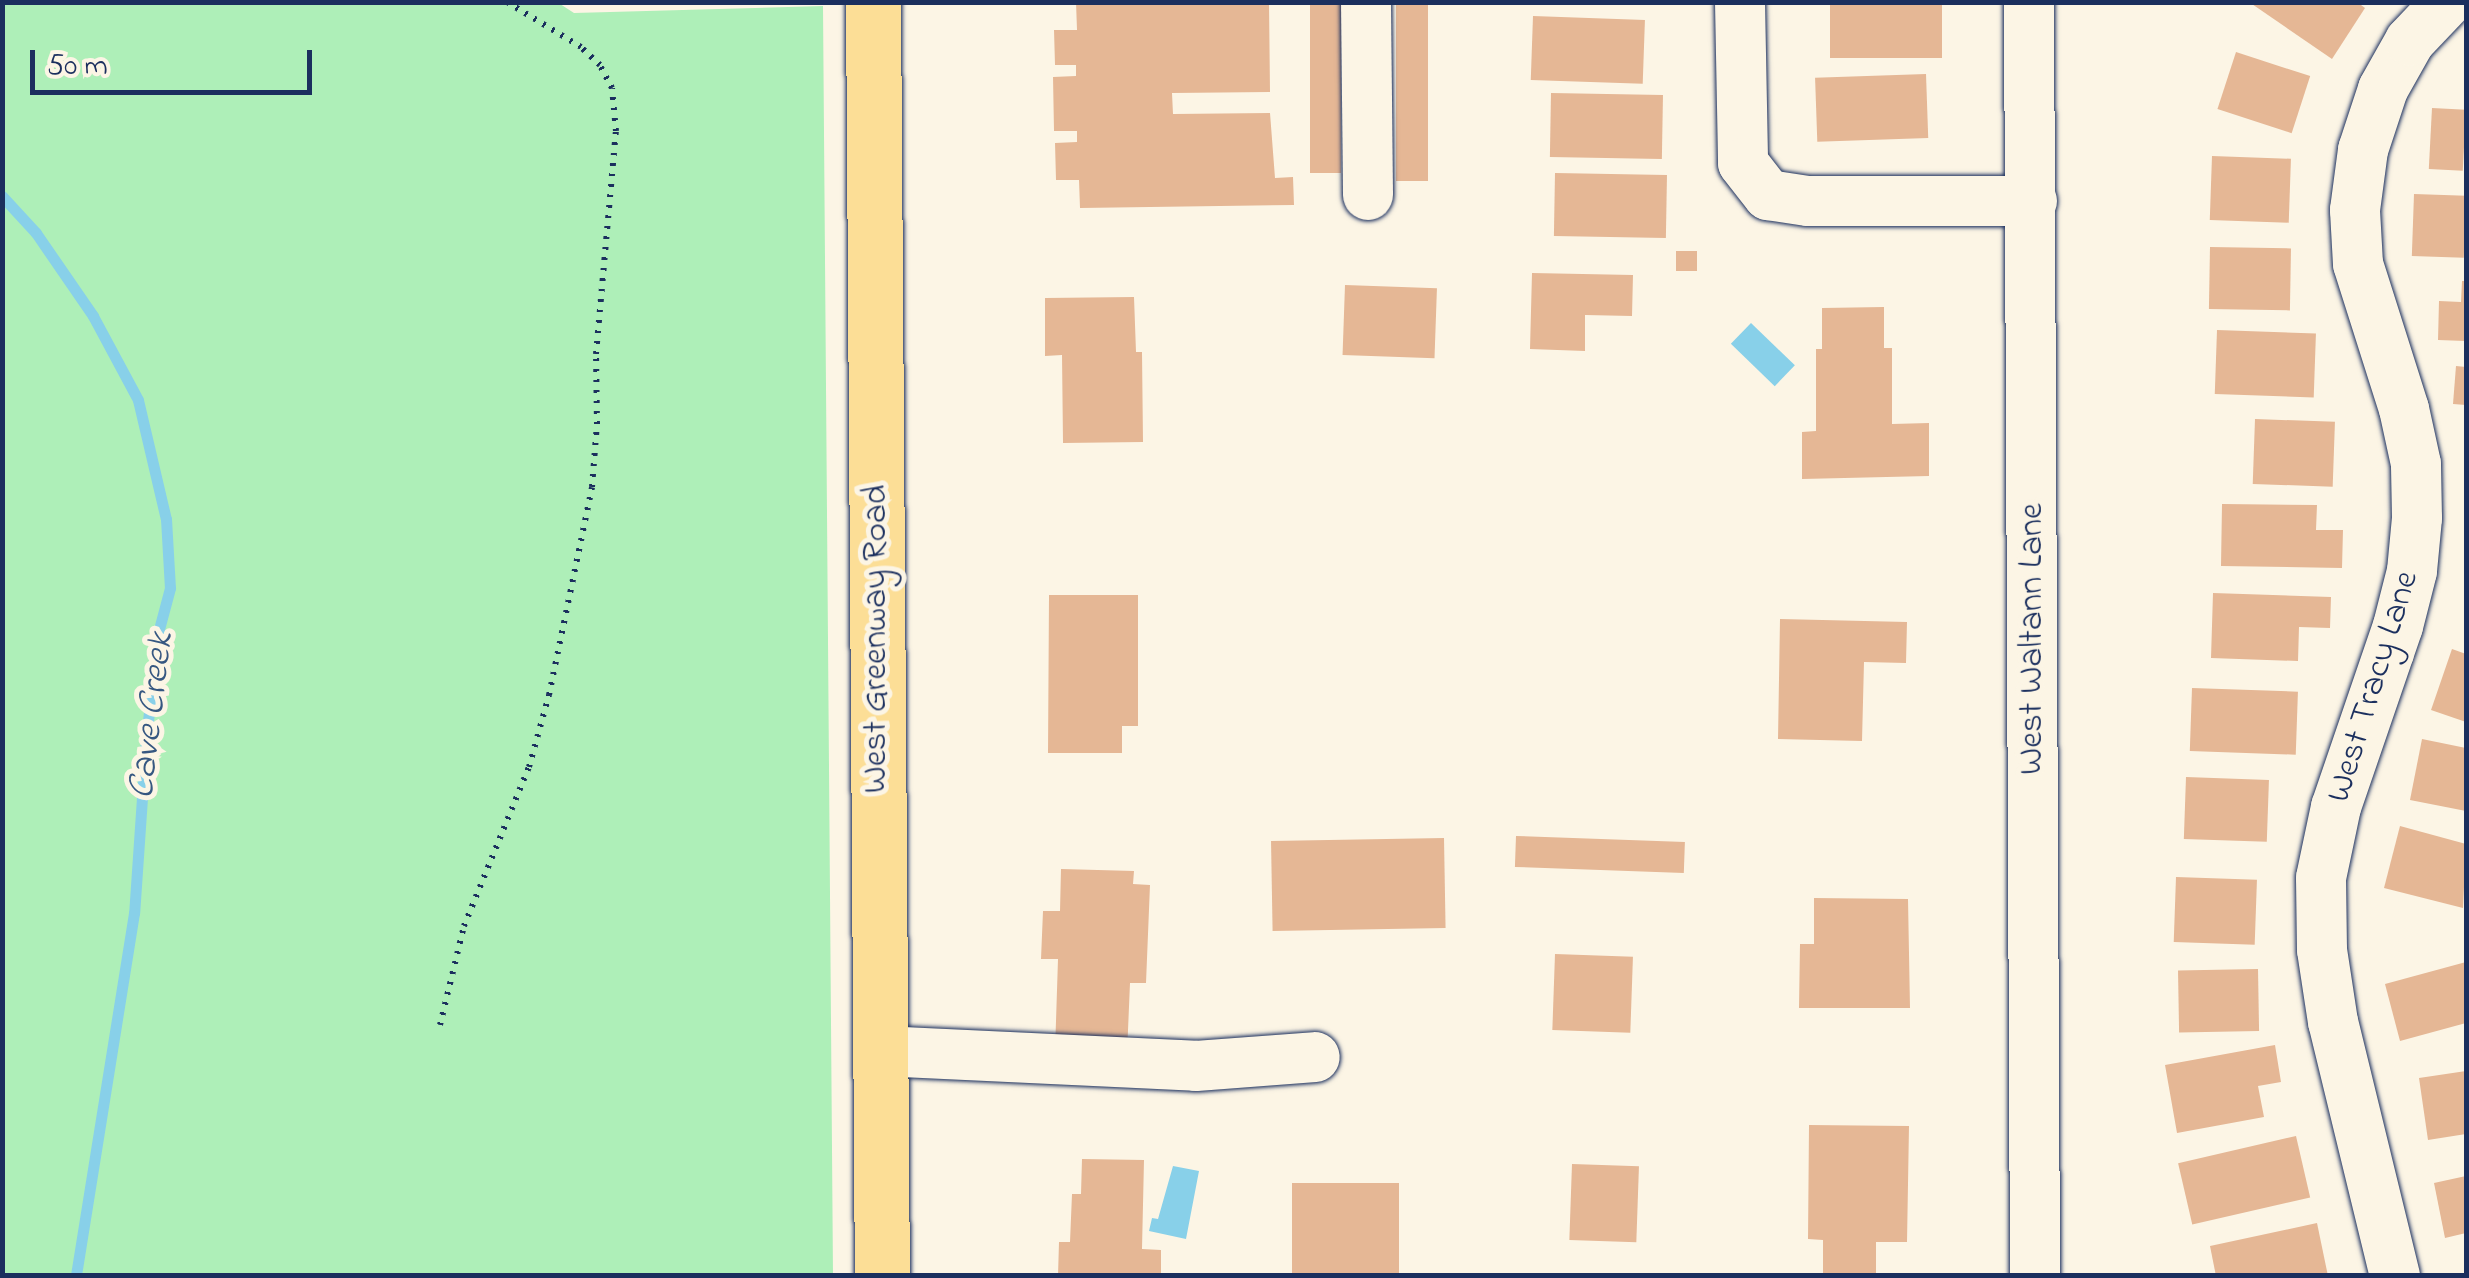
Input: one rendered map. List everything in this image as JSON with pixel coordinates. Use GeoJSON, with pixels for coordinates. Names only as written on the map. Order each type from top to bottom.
{"type":"FeatureCollection","features":[{"type":"Feature","properties":{"kind":"main road","name":"West Greenway Road"},"geometry":{"type":"LineString","coordinates":[[872,2],[882,1276]]}},
{"type":"Feature","properties":{"kind":"street"},"geometry":{"type":"LineString","coordinates":[[1366,2],[1368,195]]}},
{"type":"Feature","properties":{"kind":"street"},"geometry":{"type":"LineString","coordinates":[[1740,2],[1744,164],[1768,195],[1808,202],[2032,201]]}},
{"type":"Feature","properties":{"kind":"street","name":"West Waltann Lane"},"geometry":{"type":"LineString","coordinates":[[2029,2],[2034,1276]]}},
{"type":"Feature","properties":{"kind":"street","name":"West Tracy Lane"},"geometry":{"type":"LineString","coordinates":[[2395,1276],[2333,1022],[2322,950],[2321,878],[2336,807],[2398,626],[2412,571],[2418,518],[2416,464],[2404,409],[2358,264],[2355,210],[2363,150],[2383,89],[2410,41],[2447,2]]}},
{"type":"Feature","properties":{"kind":"street"},"geometry":{"type":"LineString","coordinates":[[881,1052],[1196,1066],[1315,1057]]}},
{"type":"Feature","properties":{"kind":"path"},"geometry":{"type":"LineString","coordinates":[[440,1025],[464,926],[529,767],[549,695],[592,487],[597,424],[596,354],[616,131],[612,88],[600,65],[581,47],[507,2]]}},
{"type":"Feature","properties":{"kind":"green space"},"geometry":{"type":"Polygon","coordinates":[[[557,2],[574,13],[823,6],[833,1275],[3,1275],[3,3],[557,2]]]}},
{"type":"Feature","properties":{"kind":"water"},"geometry":{"type":"Polygon","coordinates":[[[1751,323],[1795,365],[1775,386],[1731,344],[1751,323]]]}},
{"type":"Feature","properties":{"kind":"water"},"geometry":{"type":"Polygon","coordinates":[[[1173,1166],[1199,1171],[1186,1239],[1149,1231],[1152,1218],[1158,1219],[1173,1166]]]}},
{"type":"Feature","properties":{"kind":"building"},"geometry":{"type":"Polygon","coordinates":[[[1076,2],[1269,2],[1270,92],[1172,93],[1173,114],[1270,113],[1275,178],[1293,177],[1294,205],[1080,208],[1079,180],[1056,180],[1055,143],[1077,142],[1077,131],[1054,131],[1053,77],[1076,76],[1076,65],[1055,65],[1054,30],[1077,30],[1076,2]]]}},
{"type":"Feature","properties":{"kind":"building"},"geometry":{"type":"Polygon","coordinates":[[[1310,2],[1341,2],[1341,173],[1310,173],[1310,2]]]}},
{"type":"Feature","properties":{"kind":"building"},"geometry":{"type":"Polygon","coordinates":[[[1396,2],[1428,2],[1428,181],[1396,181],[1396,2]]]}},
{"type":"Feature","properties":{"kind":"building"},"geometry":{"type":"Polygon","coordinates":[[[1830,2],[1942,2],[1942,58],[1830,58],[1830,2]]]}},
{"type":"Feature","properties":{"kind":"building"},"geometry":{"type":"Polygon","coordinates":[[[2249,2],[2357,2],[2365,8],[2332,59],[2249,2]]]}},
{"type":"Feature","properties":{"kind":"building"},"geometry":{"type":"Polygon","coordinates":[[[1533,16],[1645,20],[1643,84],[1531,80],[1533,16]]]}},
{"type":"Feature","properties":{"kind":"building"},"geometry":{"type":"Polygon","coordinates":[[[2236,52],[2310,76],[2292,133],[2217,109],[2236,52]]]}},
{"type":"Feature","properties":{"kind":"building"},"geometry":{"type":"Polygon","coordinates":[[[1926,74],[1928,138],[1817,142],[1815,78],[1926,74]]]}},
{"type":"Feature","properties":{"kind":"building"},"geometry":{"type":"Polygon","coordinates":[[[1551,93],[1663,95],[1662,159],[1550,157],[1551,93]]]}},
{"type":"Feature","properties":{"kind":"building"},"geometry":{"type":"Polygon","coordinates":[[[2432,108],[2466,110],[2463,171],[2429,169],[2432,108]]]}},
{"type":"Feature","properties":{"kind":"building"},"geometry":{"type":"Polygon","coordinates":[[[2212,156],[2291,159],[2289,223],[2210,220],[2212,156]]]}},
{"type":"Feature","properties":{"kind":"building"},"geometry":{"type":"Polygon","coordinates":[[[1555,173],[1667,175],[1666,238],[1554,236],[1555,173]]]}},
{"type":"Feature","properties":{"kind":"building"},"geometry":{"type":"Polygon","coordinates":[[[2414,194],[2466,196],[2464,258],[2412,256],[2414,194]]]}},
{"type":"Feature","properties":{"kind":"building"},"geometry":{"type":"Polygon","coordinates":[[[2210,247],[2291,248],[2290,310],[2209,309],[2210,247]]]}},
{"type":"Feature","properties":{"kind":"building"},"geometry":{"type":"Polygon","coordinates":[[[1676,251],[1697,251],[1697,271],[1676,271],[1676,251]]]}},
{"type":"Feature","properties":{"kind":"building"},"geometry":{"type":"Polygon","coordinates":[[[1532,273],[1633,275],[1632,316],[1585,315],[1585,351],[1530,349],[1532,273]]]}},
{"type":"Feature","properties":{"kind":"building"},"geometry":{"type":"Polygon","coordinates":[[[2462,281],[2466,281],[2466,341],[2438,340],[2439,301],[2461,302],[2462,281]]]}},
{"type":"Feature","properties":{"kind":"building"},"geometry":{"type":"Polygon","coordinates":[[[1345,285],[1437,288],[1435,358],[1343,355],[1345,285]]]}},
{"type":"Feature","properties":{"kind":"building"},"geometry":{"type":"Polygon","coordinates":[[[1134,297],[1136,352],[1142,352],[1143,442],[1063,443],[1062,355],[1045,356],[1045,298],[1134,297]]]}},
{"type":"Feature","properties":{"kind":"building"},"geometry":{"type":"Polygon","coordinates":[[[1884,307],[1884,348],[1892,348],[1892,424],[1929,423],[1929,476],[1802,479],[1802,432],[1816,431],[1816,349],[1822,349],[1822,308],[1884,307]]]}},
{"type":"Feature","properties":{"kind":"building"},"geometry":{"type":"Polygon","coordinates":[[[2217,330],[2316,333],[2314,397],[2215,394],[2217,330]]]}},
{"type":"Feature","properties":{"kind":"building"},"geometry":{"type":"Polygon","coordinates":[[[2456,366],[2466,367],[2466,405],[2453,404],[2456,366]]]}},
{"type":"Feature","properties":{"kind":"building"},"geometry":{"type":"Polygon","coordinates":[[[2255,419],[2335,422],[2333,487],[2253,484],[2255,419]]]}},
{"type":"Feature","properties":{"kind":"building"},"geometry":{"type":"Polygon","coordinates":[[[2222,504],[2317,505],[2316,530],[2343,530],[2342,568],[2221,566],[2222,504]]]}},
{"type":"Feature","properties":{"kind":"building"},"geometry":{"type":"Polygon","coordinates":[[[2213,593],[2331,597],[2330,628],[2299,627],[2298,661],[2211,658],[2213,593]]]}},
{"type":"Feature","properties":{"kind":"building"},"geometry":{"type":"Polygon","coordinates":[[[1049,595],[1138,595],[1138,726],[1122,726],[1122,753],[1048,753],[1049,595]]]}},
{"type":"Feature","properties":{"kind":"building"},"geometry":{"type":"Polygon","coordinates":[[[1780,619],[1907,622],[1906,663],[1864,662],[1862,741],[1778,739],[1780,619]]]}},
{"type":"Feature","properties":{"kind":"building"},"geometry":{"type":"Polygon","coordinates":[[[2452,649],[2466,654],[2466,722],[2431,710],[2452,649]]]}},
{"type":"Feature","properties":{"kind":"building"},"geometry":{"type":"Polygon","coordinates":[[[2192,688],[2298,692],[2296,755],[2190,751],[2192,688]]]}},
{"type":"Feature","properties":{"kind":"building"},"geometry":{"type":"Polygon","coordinates":[[[2422,739],[2466,748],[2466,811],[2410,800],[2422,739]]]}},
{"type":"Feature","properties":{"kind":"building"},"geometry":{"type":"Polygon","coordinates":[[[2186,777],[2269,780],[2267,842],[2184,839],[2186,777]]]}},
{"type":"Feature","properties":{"kind":"building"},"geometry":{"type":"Polygon","coordinates":[[[2400,826],[2466,844],[2463,908],[2384,888],[2400,826]]]}},
{"type":"Feature","properties":{"kind":"building"},"geometry":{"type":"Polygon","coordinates":[[[1516,836],[1685,842],[1684,873],[1515,867],[1516,836]]]}},
{"type":"Feature","properties":{"kind":"building"},"geometry":{"type":"Polygon","coordinates":[[[1444,838],[1446,928],[1273,931],[1271,841],[1444,838]]]}},
{"type":"Feature","properties":{"kind":"building"},"geometry":{"type":"Polygon","coordinates":[[[1061,869],[1134,871],[1133,884],[1150,885],[1146,983],[1130,983],[1127,1054],[1055,1052],[1058,959],[1041,959],[1043,911],[1060,911],[1061,869]]]}},
{"type":"Feature","properties":{"kind":"building"},"geometry":{"type":"Polygon","coordinates":[[[2176,877],[2257,880],[2255,945],[2174,942],[2176,877]]]}},
{"type":"Feature","properties":{"kind":"building"},"geometry":{"type":"Polygon","coordinates":[[[1814,898],[1908,899],[1910,1008],[1799,1008],[1800,944],[1814,944],[1814,898]]]}},
{"type":"Feature","properties":{"kind":"building"},"geometry":{"type":"Polygon","coordinates":[[[1555,954],[1633,957],[1630,1033],[1552,1030],[1555,954]]]}},
{"type":"Feature","properties":{"kind":"building"},"geometry":{"type":"Polygon","coordinates":[[[2466,962],[2466,1023],[2400,1041],[2385,984],[2466,962]]]}},
{"type":"Feature","properties":{"kind":"building"},"geometry":{"type":"Polygon","coordinates":[[[2258,969],[2259,1031],[2179,1032],[2178,970],[2258,969]]]}},
{"type":"Feature","properties":{"kind":"building"},"geometry":{"type":"Polygon","coordinates":[[[2275,1045],[2281,1082],[2258,1086],[2264,1117],[2177,1133],[2165,1065],[2275,1045]]]}},
{"type":"Feature","properties":{"kind":"building"},"geometry":{"type":"Polygon","coordinates":[[[2466,1071],[2466,1134],[2428,1140],[2419,1078],[2466,1071]]]}},
{"type":"Feature","properties":{"kind":"building"},"geometry":{"type":"Polygon","coordinates":[[[1809,1125],[1909,1126],[1907,1242],[1876,1242],[1876,1276],[1823,1276],[1823,1240],[1808,1239],[1809,1125]]]}},
{"type":"Feature","properties":{"kind":"building"},"geometry":{"type":"Polygon","coordinates":[[[2296,1136],[2310,1197],[2192,1225],[2178,1163],[2296,1136]]]}},
{"type":"Feature","properties":{"kind":"building"},"geometry":{"type":"Polygon","coordinates":[[[1082,1159],[1144,1160],[1142,1249],[1161,1250],[1161,1276],[1058,1276],[1059,1242],[1070,1242],[1072,1194],[1081,1194],[1082,1159]]]}},
{"type":"Feature","properties":{"kind":"building"},"geometry":{"type":"Polygon","coordinates":[[[1572,1164],[1639,1166],[1636,1242],[1569,1240],[1572,1164]]]}},
{"type":"Feature","properties":{"kind":"building"},"geometry":{"type":"Polygon","coordinates":[[[2466,1176],[2466,1233],[2445,1238],[2434,1183],[2466,1176]]]}},
{"type":"Feature","properties":{"kind":"building"},"geometry":{"type":"Polygon","coordinates":[[[1292,1183],[1399,1183],[1399,1276],[1292,1276],[1292,1183]]]}},
{"type":"Feature","properties":{"kind":"building"},"geometry":{"type":"Polygon","coordinates":[[[2317,1223],[2328,1276],[2216,1276],[2210,1246],[2317,1223]]]}},
{"type":"Feature","properties":{"kind":"waterway","name":"Cave Creek"},"geometry":{"type":"LineString","coordinates":[[2,196],[36,233],[93,316],[138,400],[166,519],[170,588],[158,633],[146,739],[134,913],[76,1276]]}}]}
